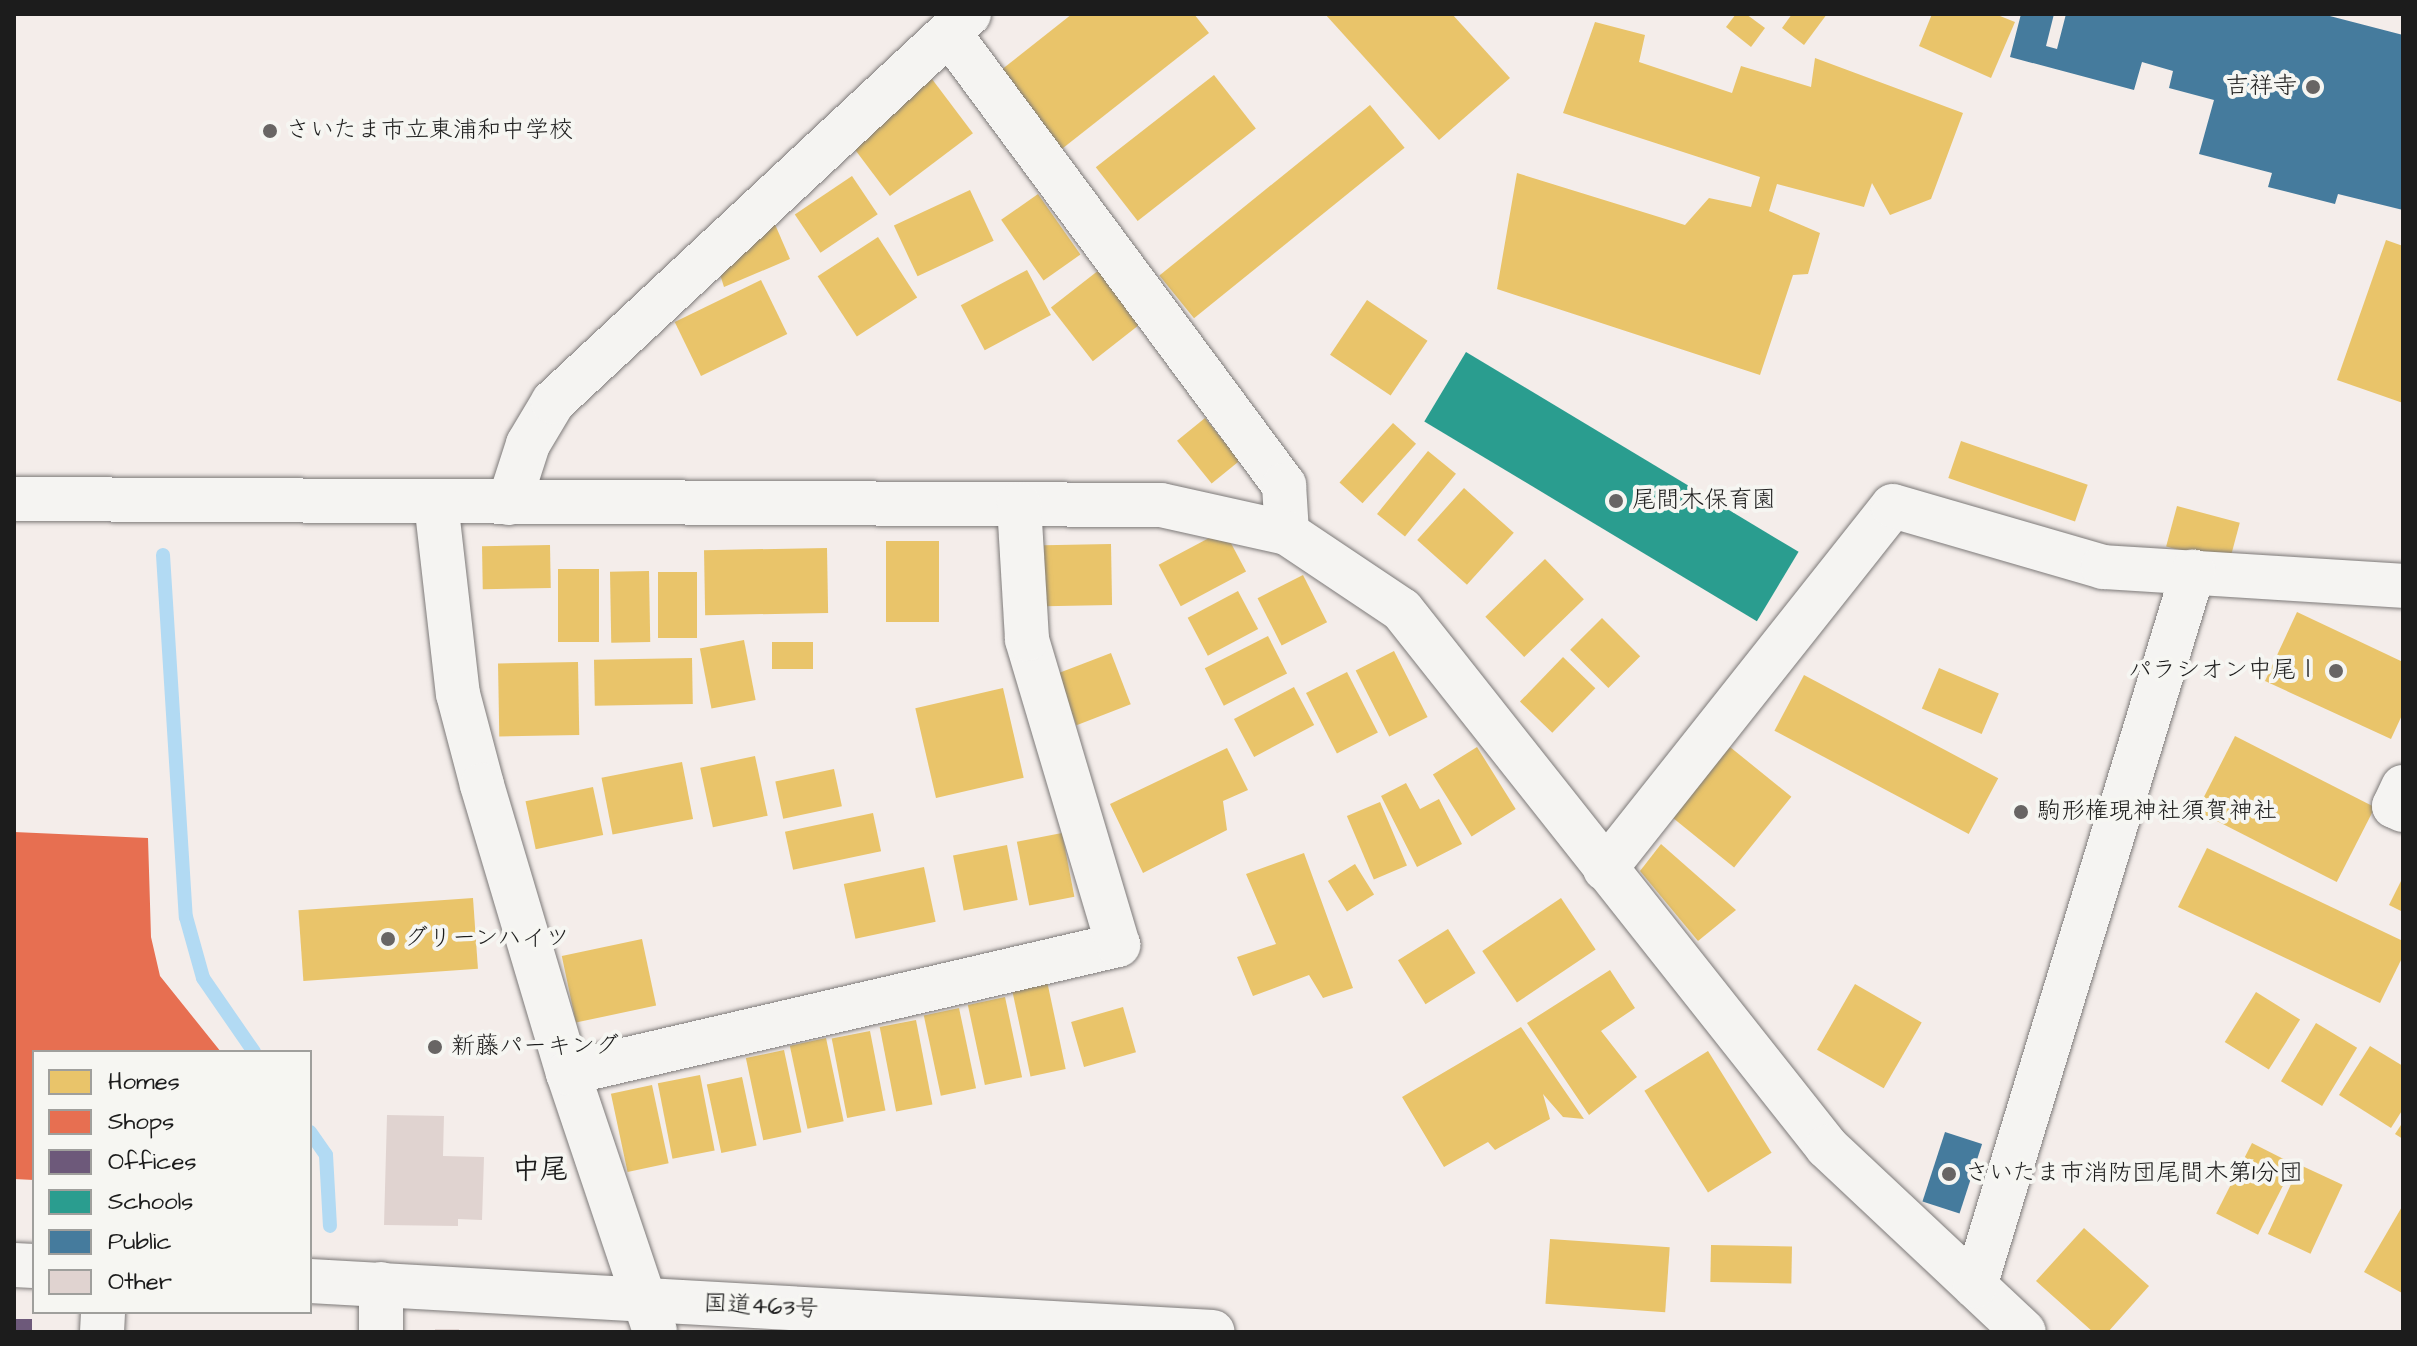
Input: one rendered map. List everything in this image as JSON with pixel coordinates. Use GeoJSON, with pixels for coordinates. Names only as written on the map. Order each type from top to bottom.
{"type":"FeatureCollection","features":[{"type":"Feature","properties":{"kind":"main road"},"geometry":{"type":"LineString","coordinates":[[509,503],[528,444],[553,402],[959,24],[1284,485],[1287,533]]}},
{"type":"Feature","properties":{"kind":"main road"},"geometry":{"type":"LineString","coordinates":[[14,499],[1161,505],[1287,533],[1402,610],[1827,1147],[2024,1332]]}},
{"type":"Feature","properties":{"kind":"main road"},"geometry":{"type":"LineString","coordinates":[[436,502],[458,694],[568,1073],[651,1316]]}},
{"type":"Feature","properties":{"kind":"main road"},"geometry":{"type":"LineString","coordinates":[[568,1073],[1118,945],[1027,639],[1019,504]]}},
{"type":"Feature","properties":{"kind":"main road"},"geometry":{"type":"LineString","coordinates":[[1605,869],[1893,506],[2103,567],[2403,586]]}},
{"type":"Feature","properties":{"kind":"main road"},"geometry":{"type":"LineString","coordinates":[[1975,1286],[2193,572]]}},
{"type":"Feature","properties":{"kind":"main road"},"geometry":{"type":"LineString","coordinates":[[2403,787],[2394,806],[2403,810]]}},
{"type":"Feature","properties":{"kind":"main road","name":"国道463号"},"geometry":{"type":"LineString","coordinates":[[312,1281],[381,1284],[651,1316],[1213,1332]]}},
{"type":"Feature","properties":{"kind":"main road"},"geometry":{"type":"LineString","coordinates":[[381,1284],[381,1332]]}},
{"type":"Feature","properties":{"kind":"building: Homes"},"geometry":{"type":"Polygon","coordinates":[[[1072,14],[1194,14],[1209,33],[1058,152],[996,74],[1072,14]]]}},
{"type":"Feature","properties":{"kind":"building: Homes"},"geometry":{"type":"Polygon","coordinates":[[[1325,14],[1452,14],[1510,78],[1439,140],[1325,14]]]}},
{"type":"Feature","properties":{"kind":"building: Homes"},"geometry":{"type":"Polygon","coordinates":[[[1736,14],[1746,14],[1765,28],[1751,47],[1726,27],[1736,14]]]}},
{"type":"Feature","properties":{"kind":"building: Homes"},"geometry":{"type":"Polygon","coordinates":[[[1792,14],[1827,14],[1804,45],[1782,28],[1792,14]]]}},
{"type":"Feature","properties":{"kind":"building: Homes"},"geometry":{"type":"Polygon","coordinates":[[[1932,14],[1995,14],[2015,22],[1991,78],[1919,46],[1932,14]]]}},
{"type":"Feature","properties":{"kind":"building: Homes"},"geometry":{"type":"Polygon","coordinates":[[[1595,22],[1645,35],[1639,62],[1732,93],[1741,66],[1811,87],[1815,58],[1963,113],[1931,199],[1890,215],[1872,183],[1864,207],[1777,184],[1769,211],[1820,233],[1808,274],[1793,275],[1760,375],[1497,289],[1517,173],[1685,225],[1709,198],[1751,207],[1760,177],[1563,113],[1595,22]]]}},
{"type":"Feature","properties":{"kind":"building: Homes"},"geometry":{"type":"Polygon","coordinates":[[[1214,75],[1256,129],[1138,221],[1096,167],[1214,75]]]}},
{"type":"Feature","properties":{"kind":"building: Homes"},"geometry":{"type":"Polygon","coordinates":[[[932,79],[973,133],[890,196],[849,142],[932,79]]]}},
{"type":"Feature","properties":{"kind":"building: Homes"},"geometry":{"type":"Polygon","coordinates":[[[1370,105],[1405,148],[1194,318],[1159,276],[1370,105]]]}},
{"type":"Feature","properties":{"kind":"building: Homes"},"geometry":{"type":"Polygon","coordinates":[[[852,176],[878,214],[821,253],[795,215],[852,176]]]}},
{"type":"Feature","properties":{"kind":"building: Homes"},"geometry":{"type":"Polygon","coordinates":[[[970,190],[994,241],[918,276],[894,225],[970,190]]]}},
{"type":"Feature","properties":{"kind":"building: Homes"},"geometry":{"type":"Polygon","coordinates":[[[1038,194],[1080,255],[1044,280],[1001,220],[1038,194]]]}},
{"type":"Feature","properties":{"kind":"building: Homes"},"geometry":{"type":"Polygon","coordinates":[[[774,222],[790,259],[724,287],[719,271],[774,222]]]}},
{"type":"Feature","properties":{"kind":"building: Homes"},"geometry":{"type":"Polygon","coordinates":[[[878,237],[917,297],[857,337],[818,276],[878,237]]]}},
{"type":"Feature","properties":{"kind":"building: Homes"},"geometry":{"type":"Polygon","coordinates":[[[2386,240],[2403,246],[2403,403],[2337,380],[2386,240]]]}},
{"type":"Feature","properties":{"kind":"building: Homes"},"geometry":{"type":"Polygon","coordinates":[[[1027,270],[1051,315],[985,350],[961,305],[1027,270]]]}},
{"type":"Feature","properties":{"kind":"building: Homes"},"geometry":{"type":"Polygon","coordinates":[[[1099,270],[1141,324],[1093,361],[1051,308],[1099,270]]]}},
{"type":"Feature","properties":{"kind":"building: Homes"},"geometry":{"type":"Polygon","coordinates":[[[761,280],[787,334],[701,376],[675,322],[761,280]]]}},
{"type":"Feature","properties":{"kind":"building: Homes"},"geometry":{"type":"Polygon","coordinates":[[[1367,300],[1428,341],[1391,396],[1330,355],[1367,300]]]}},
{"type":"Feature","properties":{"kind":"building: Homes"},"geometry":{"type":"Polygon","coordinates":[[[1205,418],[1240,461],[1212,483],[1177,441],[1205,418]]]}},
{"type":"Feature","properties":{"kind":"building: Homes"},"geometry":{"type":"Polygon","coordinates":[[[1393,423],[1416,444],[1363,503],[1339,482],[1393,423]]]}},
{"type":"Feature","properties":{"kind":"building: Homes"},"geometry":{"type":"Polygon","coordinates":[[[1961,441],[2088,485],[2075,522],[1948,478],[1961,441]]]}},
{"type":"Feature","properties":{"kind":"building: Homes"},"geometry":{"type":"Polygon","coordinates":[[[1428,451],[1456,474],[1405,537],[1377,514],[1428,451]]]}},
{"type":"Feature","properties":{"kind":"building: Homes"},"geometry":{"type":"Polygon","coordinates":[[[1464,488],[1514,533],[1467,585],[1417,540],[1464,488]]]}},
{"type":"Feature","properties":{"kind":"building: Homes"},"geometry":{"type":"Polygon","coordinates":[[[2177,506],[2240,523],[2229,563],[2166,547],[2177,506]]]}},
{"type":"Feature","properties":{"kind":"building: Homes"},"geometry":{"type":"Polygon","coordinates":[[[1224,530],[1246,571],[1181,606],[1159,565],[1224,530]]]}},
{"type":"Feature","properties":{"kind":"building: Homes"},"geometry":{"type":"Polygon","coordinates":[[[886,541],[939,541],[939,622],[886,622],[886,541]]]}},
{"type":"Feature","properties":{"kind":"building: Homes"},"geometry":{"type":"Polygon","coordinates":[[[1111,544],[1112,605],[1045,606],[1044,545],[1111,544]]]}},
{"type":"Feature","properties":{"kind":"building: Homes"},"geometry":{"type":"Polygon","coordinates":[[[550,545],[551,588],[483,589],[482,546],[550,545]]]}},
{"type":"Feature","properties":{"kind":"building: Homes"},"geometry":{"type":"Polygon","coordinates":[[[827,548],[828,613],[705,615],[704,550],[827,548]]]}},
{"type":"Feature","properties":{"kind":"building: Homes"},"geometry":{"type":"Polygon","coordinates":[[[1545,559],[1584,599],[1524,657],[1485,617],[1545,559]]]}},
{"type":"Feature","properties":{"kind":"building: Homes"},"geometry":{"type":"Polygon","coordinates":[[[558,569],[599,569],[599,642],[558,642],[558,569]]]}},
{"type":"Feature","properties":{"kind":"building: Homes"},"geometry":{"type":"Polygon","coordinates":[[[649,571],[650,642],[611,643],[610,572],[649,571]]]}},
{"type":"Feature","properties":{"kind":"building: Homes"},"geometry":{"type":"Polygon","coordinates":[[[658,572],[697,572],[697,638],[658,638],[658,572]]]}},
{"type":"Feature","properties":{"kind":"building: Homes"},"geometry":{"type":"Polygon","coordinates":[[[1303,575],[1327,622],[1282,645],[1258,598],[1303,575]]]}},
{"type":"Feature","properties":{"kind":"building: Homes"},"geometry":{"type":"Polygon","coordinates":[[[1238,591],[1258,629],[1208,656],[1188,618],[1238,591]]]}},
{"type":"Feature","properties":{"kind":"building: Homes","name":"パラシオン中尾Ⅰ"},"geometry":{"type":"Polygon","coordinates":[[[2297,612],[2403,662],[2403,713],[2391,739],[2265,681],[2297,612]]]}},
{"type":"Feature","properties":{"kind":"building: Homes"},"geometry":{"type":"Polygon","coordinates":[[[1602,618],[1640,656],[1608,688],[1570,650],[1602,618]]]}},
{"type":"Feature","properties":{"kind":"building: Homes"},"geometry":{"type":"Polygon","coordinates":[[[1268,636],[1287,673],[1224,706],[1205,668],[1268,636]]]}},
{"type":"Feature","properties":{"kind":"building: Homes"},"geometry":{"type":"Polygon","coordinates":[[[744,640],[756,700],[711,708],[700,649],[744,640]]]}},
{"type":"Feature","properties":{"kind":"building: Homes"},"geometry":{"type":"Polygon","coordinates":[[[772,642],[813,642],[813,669],[772,669],[772,642]]]}},
{"type":"Feature","properties":{"kind":"building: Homes"},"geometry":{"type":"Polygon","coordinates":[[[1394,651],[1428,717],[1389,736],[1356,671],[1394,651]]]}},
{"type":"Feature","properties":{"kind":"building: Homes"},"geometry":{"type":"Polygon","coordinates":[[[1111,653],[1131,704],[1077,725],[1057,674],[1111,653]]]}},
{"type":"Feature","properties":{"kind":"building: Homes"},"geometry":{"type":"Polygon","coordinates":[[[1563,657],[1595,688],[1552,733],[1520,702],[1563,657]]]}},
{"type":"Feature","properties":{"kind":"building: Homes"},"geometry":{"type":"Polygon","coordinates":[[[692,658],[693,704],[595,706],[594,660],[692,658]]]}},
{"type":"Feature","properties":{"kind":"building: Homes"},"geometry":{"type":"Polygon","coordinates":[[[578,662],[579,735],[499,736],[498,663],[578,662]]]}},
{"type":"Feature","properties":{"kind":"building: Homes"},"geometry":{"type":"Polygon","coordinates":[[[1939,668],[1999,693],[1982,734],[1922,709],[1939,668]]]}},
{"type":"Feature","properties":{"kind":"building: Homes"},"geometry":{"type":"Polygon","coordinates":[[[1347,672],[1378,733],[1337,753],[1306,693],[1347,672]]]}},
{"type":"Feature","properties":{"kind":"building: Homes"},"geometry":{"type":"Polygon","coordinates":[[[1804,675],[1998,778],[1969,834],[1774,731],[1804,675]]]}},
{"type":"Feature","properties":{"kind":"building: Homes"},"geometry":{"type":"Polygon","coordinates":[[[1294,687],[1314,725],[1254,757],[1234,719],[1294,687]]]}},
{"type":"Feature","properties":{"kind":"building: Homes"},"geometry":{"type":"Polygon","coordinates":[[[1003,688],[1024,778],[936,798],[915,708],[1003,688]]]}},
{"type":"Feature","properties":{"kind":"building: Homes"},"geometry":{"type":"Polygon","coordinates":[[[2235,736],[2375,807],[2337,882],[2197,811],[2235,736]]]}},
{"type":"Feature","properties":{"kind":"building: Homes"},"geometry":{"type":"Polygon","coordinates":[[[1477,747],[1516,809],[1472,836],[1433,775],[1477,747]]]}},
{"type":"Feature","properties":{"kind":"building: Homes"},"geometry":{"type":"Polygon","coordinates":[[[1730,747],[1791,797],[1734,867],[1673,818],[1730,747]]]}},
{"type":"Feature","properties":{"kind":"building: Homes"},"geometry":{"type":"Polygon","coordinates":[[[1227,748],[1248,790],[1223,801],[1227,830],[1143,873],[1110,804],[1227,748]]]}},
{"type":"Feature","properties":{"kind":"building: Homes"},"geometry":{"type":"Polygon","coordinates":[[[755,756],[768,816],[713,827],[700,768],[755,756]]]}},
{"type":"Feature","properties":{"kind":"building: Homes"},"geometry":{"type":"Polygon","coordinates":[[[682,762],[693,819],[613,835],[602,778],[682,762]]]}},
{"type":"Feature","properties":{"kind":"building: Homes"},"geometry":{"type":"Polygon","coordinates":[[[834,769],[842,806],[783,819],[775,781],[834,769]]]}},
{"type":"Feature","properties":{"kind":"building: Homes"},"geometry":{"type":"Polygon","coordinates":[[[1406,783],[1420,809],[1439,799],[1462,844],[1417,867],[1381,796],[1406,783]]]}},
{"type":"Feature","properties":{"kind":"building: Homes"},"geometry":{"type":"Polygon","coordinates":[[[593,787],[603,835],[536,849],[526,801],[593,787]]]}},
{"type":"Feature","properties":{"kind":"building: Homes"},"geometry":{"type":"Polygon","coordinates":[[[1380,802],[1407,866],[1374,880],[1347,816],[1380,802]]]}},
{"type":"Feature","properties":{"kind":"building: Homes"},"geometry":{"type":"Polygon","coordinates":[[[873,813],[881,851],[793,870],[785,832],[873,813]]]}},
{"type":"Feature","properties":{"kind":"building: Homes"},"geometry":{"type":"Polygon","coordinates":[[[1062,833],[1074,897],[1029,906],[1017,842],[1062,833]]]}},
{"type":"Feature","properties":{"kind":"building: Homes"},"geometry":{"type":"Polygon","coordinates":[[[1661,844],[1736,910],[1698,941],[1640,871],[1661,844]]]}},
{"type":"Feature","properties":{"kind":"building: Homes"},"geometry":{"type":"Polygon","coordinates":[[[1007,845],[1018,900],[964,910],[953,855],[1007,845]]]}},
{"type":"Feature","properties":{"kind":"building: Homes"},"geometry":{"type":"Polygon","coordinates":[[[2207,848],[2403,941],[2403,956],[2380,1003],[2178,907],[2207,848]]]}},
{"type":"Feature","properties":{"kind":"building: Homes"},"geometry":{"type":"Polygon","coordinates":[[[1304,853],[1353,988],[1323,998],[1309,975],[1253,996],[1237,957],[1276,944],[1246,874],[1304,853]]]}},
{"type":"Feature","properties":{"kind":"building: Homes"},"geometry":{"type":"Polygon","coordinates":[[[1355,864],[1374,895],[1347,911],[1328,881],[1355,864]]]}},
{"type":"Feature","properties":{"kind":"building: Homes"},"geometry":{"type":"Polygon","coordinates":[[[924,867],[936,922],[855,939],[844,884],[924,867]]]}},
{"type":"Feature","properties":{"kind":"building: Homes"},"geometry":{"type":"Polygon","coordinates":[[[2403,877],[2403,912],[2389,905],[2403,877]]]}},
{"type":"Feature","properties":{"kind":"building: Homes","name":"グリーンハイツ"},"geometry":{"type":"Polygon","coordinates":[[[473,898],[478,969],[303,981],[298,910],[473,898]]]}},
{"type":"Feature","properties":{"kind":"building: Homes"},"geometry":{"type":"Polygon","coordinates":[[[1561,898],[1596,949],[1517,1003],[1482,951],[1561,898]]]}},
{"type":"Feature","properties":{"kind":"building: Homes"},"geometry":{"type":"Polygon","coordinates":[[[1448,929],[1476,973],[1426,1004],[1398,960],[1448,929]]]}},
{"type":"Feature","properties":{"kind":"building: Homes"},"geometry":{"type":"Polygon","coordinates":[[[642,939],[656,1006],[576,1023],[562,956],[642,939]]]}},
{"type":"Feature","properties":{"kind":"building: Homes"},"geometry":{"type":"Polygon","coordinates":[[[1610,970],[1635,1008],[1601,1031],[1637,1077],[1589,1115],[1527,1023],[1610,970]]]}},
{"type":"Feature","properties":{"kind":"building: Homes"},"geometry":{"type":"Polygon","coordinates":[[[1047,981],[1066,1069],[1030,1077],[1012,988],[1047,981]]]}},
{"type":"Feature","properties":{"kind":"building: Homes"},"geometry":{"type":"Polygon","coordinates":[[[1855,984],[1922,1023],[1884,1088],[1817,1050],[1855,984]]]}},
{"type":"Feature","properties":{"kind":"building: Homes"},"geometry":{"type":"Polygon","coordinates":[[[2256,992],[2300,1020],[2269,1070],[2225,1042],[2256,992]]]}},
{"type":"Feature","properties":{"kind":"building: Homes"},"geometry":{"type":"Polygon","coordinates":[[[1005,997],[1022,1077],[985,1085],[968,1005],[1005,997]]]}},
{"type":"Feature","properties":{"kind":"building: Homes"},"geometry":{"type":"Polygon","coordinates":[[[1123,1007],[1136,1052],[1084,1067],[1071,1022],[1123,1007]]]}},
{"type":"Feature","properties":{"kind":"building: Homes"},"geometry":{"type":"Polygon","coordinates":[[[959,1008],[976,1088],[941,1096],[924,1015],[959,1008]]]}},
{"type":"Feature","properties":{"kind":"building: Homes"},"geometry":{"type":"Polygon","coordinates":[[[916,1020],[932,1104],[896,1111],[880,1027],[916,1020]]]}},
{"type":"Feature","properties":{"kind":"building: Homes"},"geometry":{"type":"Polygon","coordinates":[[[2316,1023],[2357,1048],[2322,1106],[2281,1081],[2316,1023]]]}},
{"type":"Feature","properties":{"kind":"building: Homes"},"geometry":{"type":"Polygon","coordinates":[[[1521,1027],[1584,1119],[1563,1117],[1543,1094],[1550,1119],[1495,1150],[1488,1142],[1444,1167],[1402,1097],[1521,1027]]]}},
{"type":"Feature","properties":{"kind":"building: Homes"},"geometry":{"type":"Polygon","coordinates":[[[870,1031],[885,1111],[847,1118],[832,1038],[870,1031]]]}},
{"type":"Feature","properties":{"kind":"building: Homes"},"geometry":{"type":"Polygon","coordinates":[[[826,1038],[844,1121],[807,1129],[790,1046],[826,1038]]]}},
{"type":"Feature","properties":{"kind":"building: Homes"},"geometry":{"type":"Polygon","coordinates":[[[2370,1046],[2403,1066],[2403,1109],[2391,1128],[2339,1095],[2370,1046]]]}},
{"type":"Feature","properties":{"kind":"building: Homes"},"geometry":{"type":"Polygon","coordinates":[[[784,1050],[801,1132],[763,1140],[746,1058],[784,1050]]]}},
{"type":"Feature","properties":{"kind":"building: Homes"},"geometry":{"type":"Polygon","coordinates":[[[1708,1051],[1772,1153],[1708,1193],[1644,1091],[1708,1051]]]}},
{"type":"Feature","properties":{"kind":"building: Homes"},"geometry":{"type":"Polygon","coordinates":[[[700,1075],[715,1151],[672,1159],[658,1083],[700,1075]]]}},
{"type":"Feature","properties":{"kind":"building: Homes"},"geometry":{"type":"Polygon","coordinates":[[[742,1077],[757,1145],[721,1153],[707,1084],[742,1077]]]}},
{"type":"Feature","properties":{"kind":"building: Homes"},"geometry":{"type":"Polygon","coordinates":[[[652,1085],[669,1163],[628,1172],[611,1094],[652,1085]]]}},
{"type":"Feature","properties":{"kind":"building: Homes"},"geometry":{"type":"Polygon","coordinates":[[[2403,1122],[2403,1139],[2395,1134],[2403,1122]]]}},
{"type":"Feature","properties":{"kind":"building: Homes"},"geometry":{"type":"Polygon","coordinates":[[[2252,1143],[2294,1164],[2258,1235],[2216,1213],[2252,1143]]]}},
{"type":"Feature","properties":{"kind":"building: Homes"},"geometry":{"type":"Polygon","coordinates":[[[2300,1165],[2343,1185],[2310,1254],[2268,1234],[2300,1165]]]}},
{"type":"Feature","properties":{"kind":"building: Homes"},"geometry":{"type":"Polygon","coordinates":[[[2403,1205],[2403,1291],[2402,1293],[2364,1272],[2403,1205]]]}},
{"type":"Feature","properties":{"kind":"building: Homes"},"geometry":{"type":"Polygon","coordinates":[[[2084,1228],[2149,1286],[2108,1332],[2093,1332],[2036,1281],[2084,1228]]]}},
{"type":"Feature","properties":{"kind":"building: Homes"},"geometry":{"type":"Polygon","coordinates":[[[1550,1239],[1670,1247],[1665,1312],[1545,1304],[1550,1239]]]}},
{"type":"Feature","properties":{"kind":"building: Homes"},"geometry":{"type":"Polygon","coordinates":[[[1711,1245],[1792,1246],[1791,1283],[1710,1282],[1711,1245]]]}},
{"type":"Feature","properties":{"kind":"building: Shops"},"geometry":{"type":"Polygon","coordinates":[[[14,832],[148,838],[151,937],[160,976],[219,1050],[32,1050],[32,1180],[14,1179],[14,832]]]}},
{"type":"Feature","properties":{"kind":"building: Offices"},"geometry":{"type":"Polygon","coordinates":[[[14,1319],[32,1319],[32,1332],[14,1332],[14,1319]]]}},
{"type":"Feature","properties":{"kind":"building: Schools"},"geometry":{"type":"Polygon","coordinates":[[[1466,352],[1799,552],[1757,621],[1424,421],[1466,352]]]}},
{"type":"Feature","properties":{"kind":"building: Public"},"geometry":{"type":"Polygon","coordinates":[[[2021,14],[2054,14],[2046,46],[2057,49],[2066,14],[2322,14],[2403,35],[2403,210],[2338,194],[2335,204],[2268,187],[2272,173],[2199,154],[2214,100],[2169,88],[2173,71],[2142,62],[2134,90],[2010,57],[2021,14]]]}},
{"type":"Feature","properties":{"kind":"building: Public"},"geometry":{"type":"Polygon","coordinates":[[[1945,1132],[1982,1144],[1960,1213],[1922,1201],[1945,1132]]]}},
{"type":"Feature","properties":{"kind":"building: Other"},"geometry":{"type":"Polygon","coordinates":[[[387,1115],[444,1116],[443,1156],[484,1157],[482,1220],[458,1219],[458,1226],[384,1225],[387,1115]]]}},
{"type":"Feature","properties":{"kind":"building: Other"},"geometry":{"type":"Polygon","coordinates":[[[435,1329],[459,1329],[459,1332],[435,1332],[435,1329]]]}},
{"type":"Feature","properties":{"kind":"waterway"},"geometry":{"type":"LineString","coordinates":[[163,555],[186,917],[203,978],[253,1050]]}},
{"type":"Feature","properties":{"kind":"waterway"},"geometry":{"type":"LineString","coordinates":[[312,1135],[326,1155],[330,1226]]}},
{"type":"Feature","properties":{"kind":"place","name":"吉祥寺"},"geometry":{"type":"Point","coordinates":[2313,87]}},
{"type":"Feature","properties":{"kind":"place","name":"さいたま市立東浦和中学校"},"geometry":{"type":"Point","coordinates":[270,131]}},
{"type":"Feature","properties":{"kind":"place","name":"尾間木保育園"},"geometry":{"type":"Point","coordinates":[1616,501]}},
{"type":"Feature","properties":{"kind":"place","name":"パラシオン中尾Ⅰ"},"geometry":{"type":"Point","coordinates":[2336,671]}},
{"type":"Feature","properties":{"kind":"place","name":"駒形権現神社須賀神社"},"geometry":{"type":"Point","coordinates":[2021,812]}},
{"type":"Feature","properties":{"kind":"place","name":"グリーンハイツ"},"geometry":{"type":"Point","coordinates":[388,939]}},
{"type":"Feature","properties":{"kind":"place","name":"新藤パーキング"},"geometry":{"type":"Point","coordinates":[435,1047]}},
{"type":"Feature","properties":{"kind":"place","name":"さいたま市消防団尾間木第1分団"},"geometry":{"type":"Point","coordinates":[1949,1174]}},
{"type":"Feature","properties":{"kind":"district","name":"中尾"},"geometry":{"type":"Point","coordinates":[540,1170]}}]}
